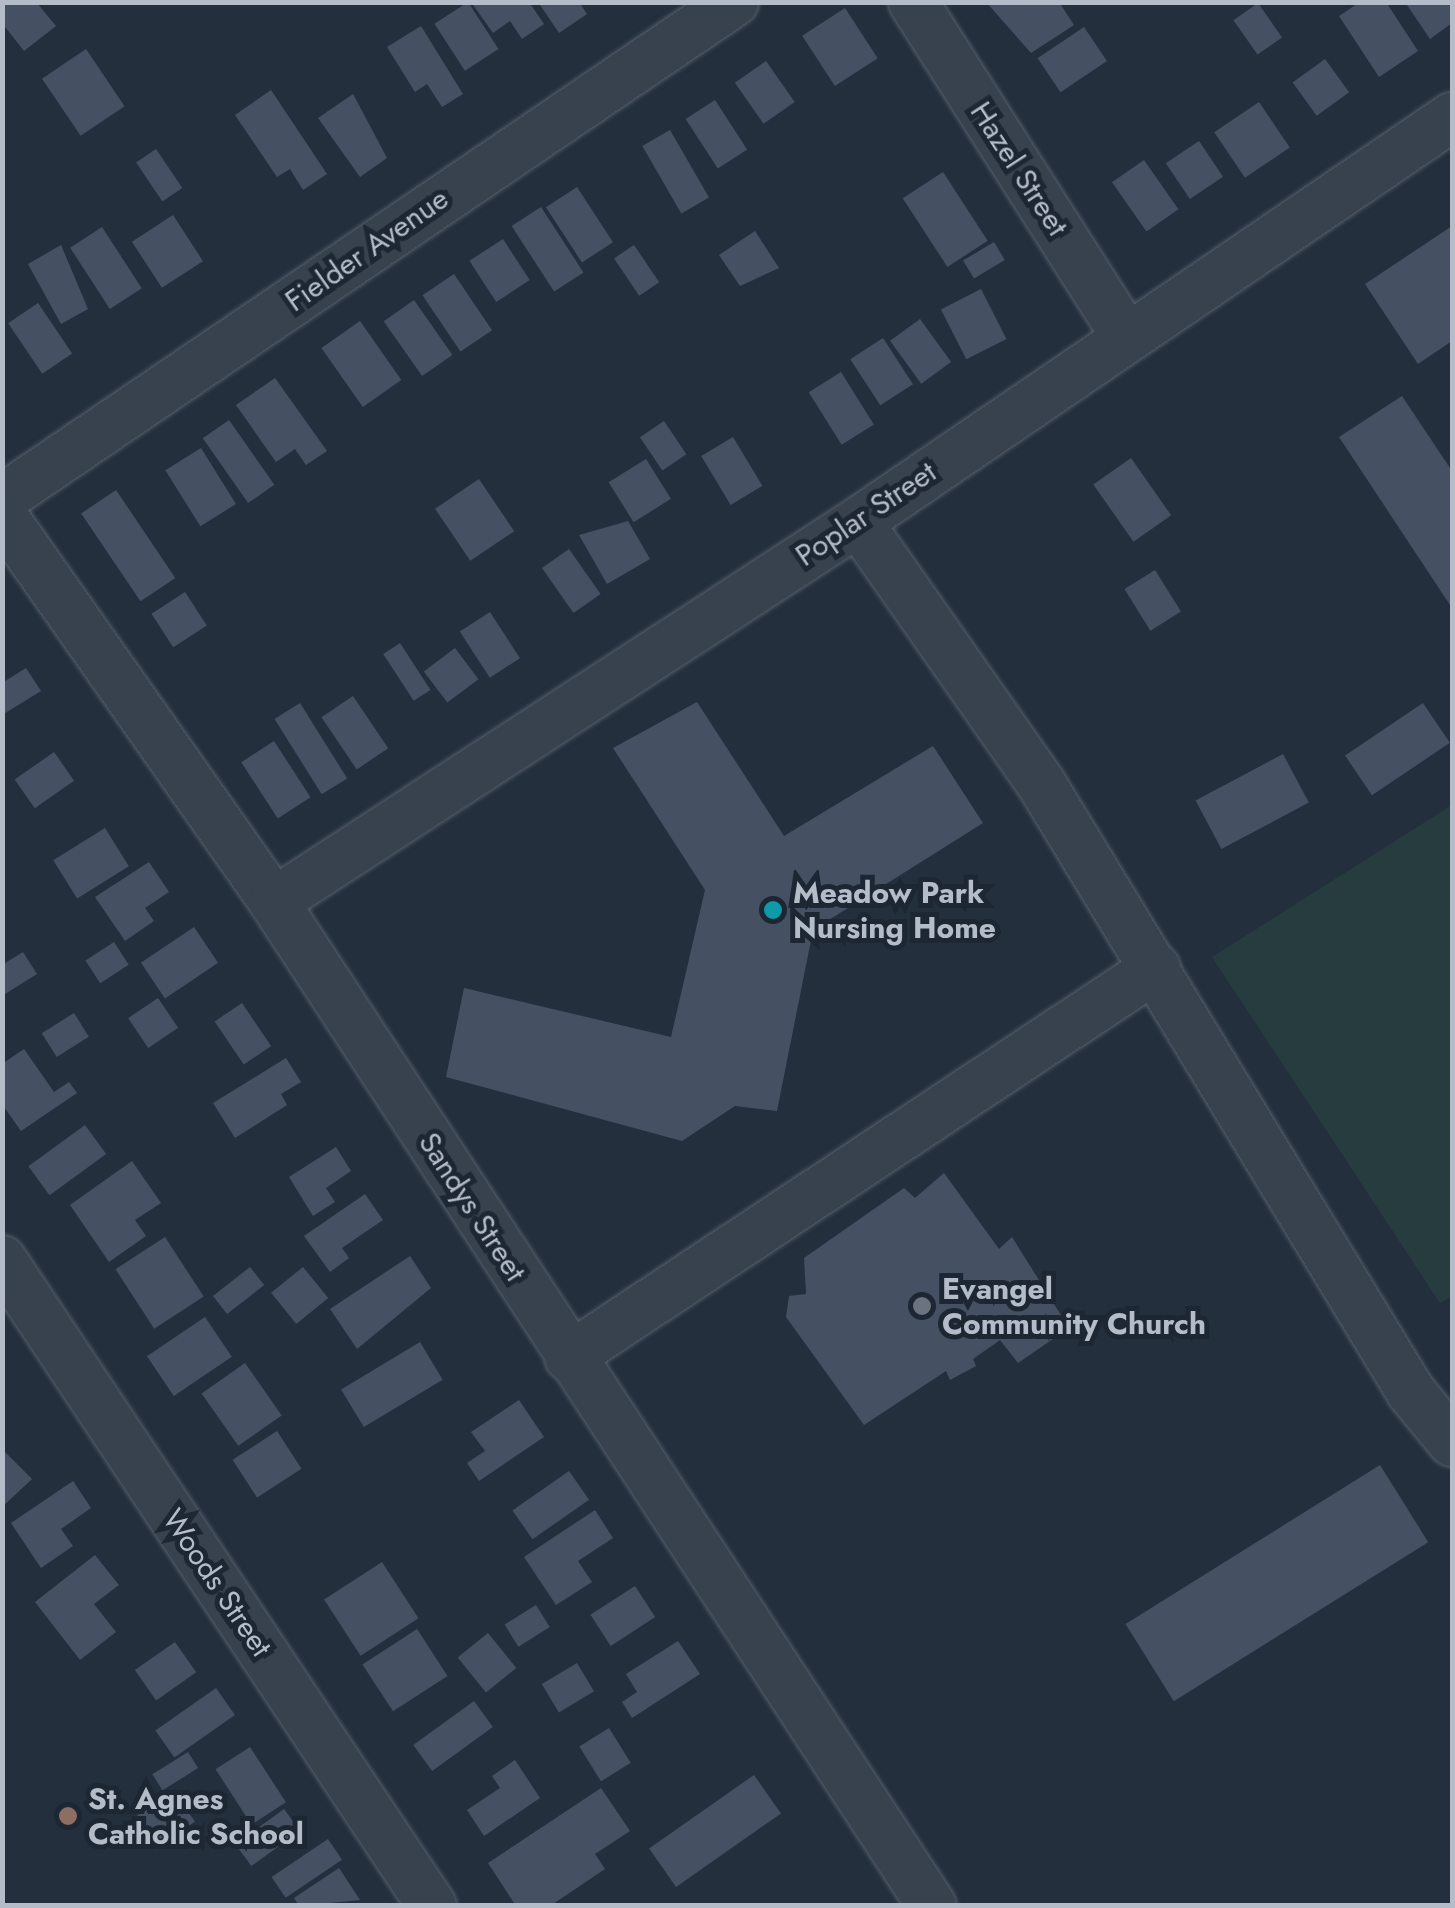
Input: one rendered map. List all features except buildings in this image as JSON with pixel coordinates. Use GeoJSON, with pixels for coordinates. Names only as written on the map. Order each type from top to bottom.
{"type":"FeatureCollection","features":[{"type":"Feature","properties":{"kind":"street","name":"Fielder Avenue"},"geometry":{"type":"LineString","coordinates":[[2,499],[734,2]]}},
{"type":"Feature","properties":{"kind":"street","name":"Hazel Street"},"geometry":{"type":"LineString","coordinates":[[913,2],[1125,335]]}},
{"type":"Feature","properties":{"kind":"street","name":"Poplar Street"},"geometry":{"type":"LineString","coordinates":[[274,902],[858,522],[1125,335],[1452,117]]}},
{"type":"Feature","properties":{"kind":"street","name":"Sandys Street"},"geometry":{"type":"LineString","coordinates":[[2,515],[274,902],[932,1906]]}},
{"type":"Feature","properties":{"kind":"street"},"geometry":{"type":"LineString","coordinates":[[858,522],[1156,968],[1411,1392],[1452,1442]]}},
{"type":"Feature","properties":{"kind":"street"},"geometry":{"type":"LineString","coordinates":[[569,1357],[1156,968]]}},
{"type":"Feature","properties":{"kind":"street","name":"Woods Street"},"geometry":{"type":"LineString","coordinates":[[2,1260],[432,1906]]}},
{"type":"Feature","properties":{"kind":"green space"},"geometry":{"type":"Polygon","coordinates":[[[1452,805],[1452,1296],[1440,1303],[1212,957],[1452,805]]]}},
{"type":"Feature","properties":{"kind":"place","name":"Meadow Park Nursing Home"},"geometry":{"type":"Point","coordinates":[773,910]}},
{"type":"Feature","properties":{"kind":"place","name":"Evangel Community Church"},"geometry":{"type":"Point","coordinates":[922,1306]}},
{"type":"Feature","properties":{"kind":"place","name":"St. Agnes Catholic School"},"geometry":{"type":"Point","coordinates":[68,1816]}}]}
